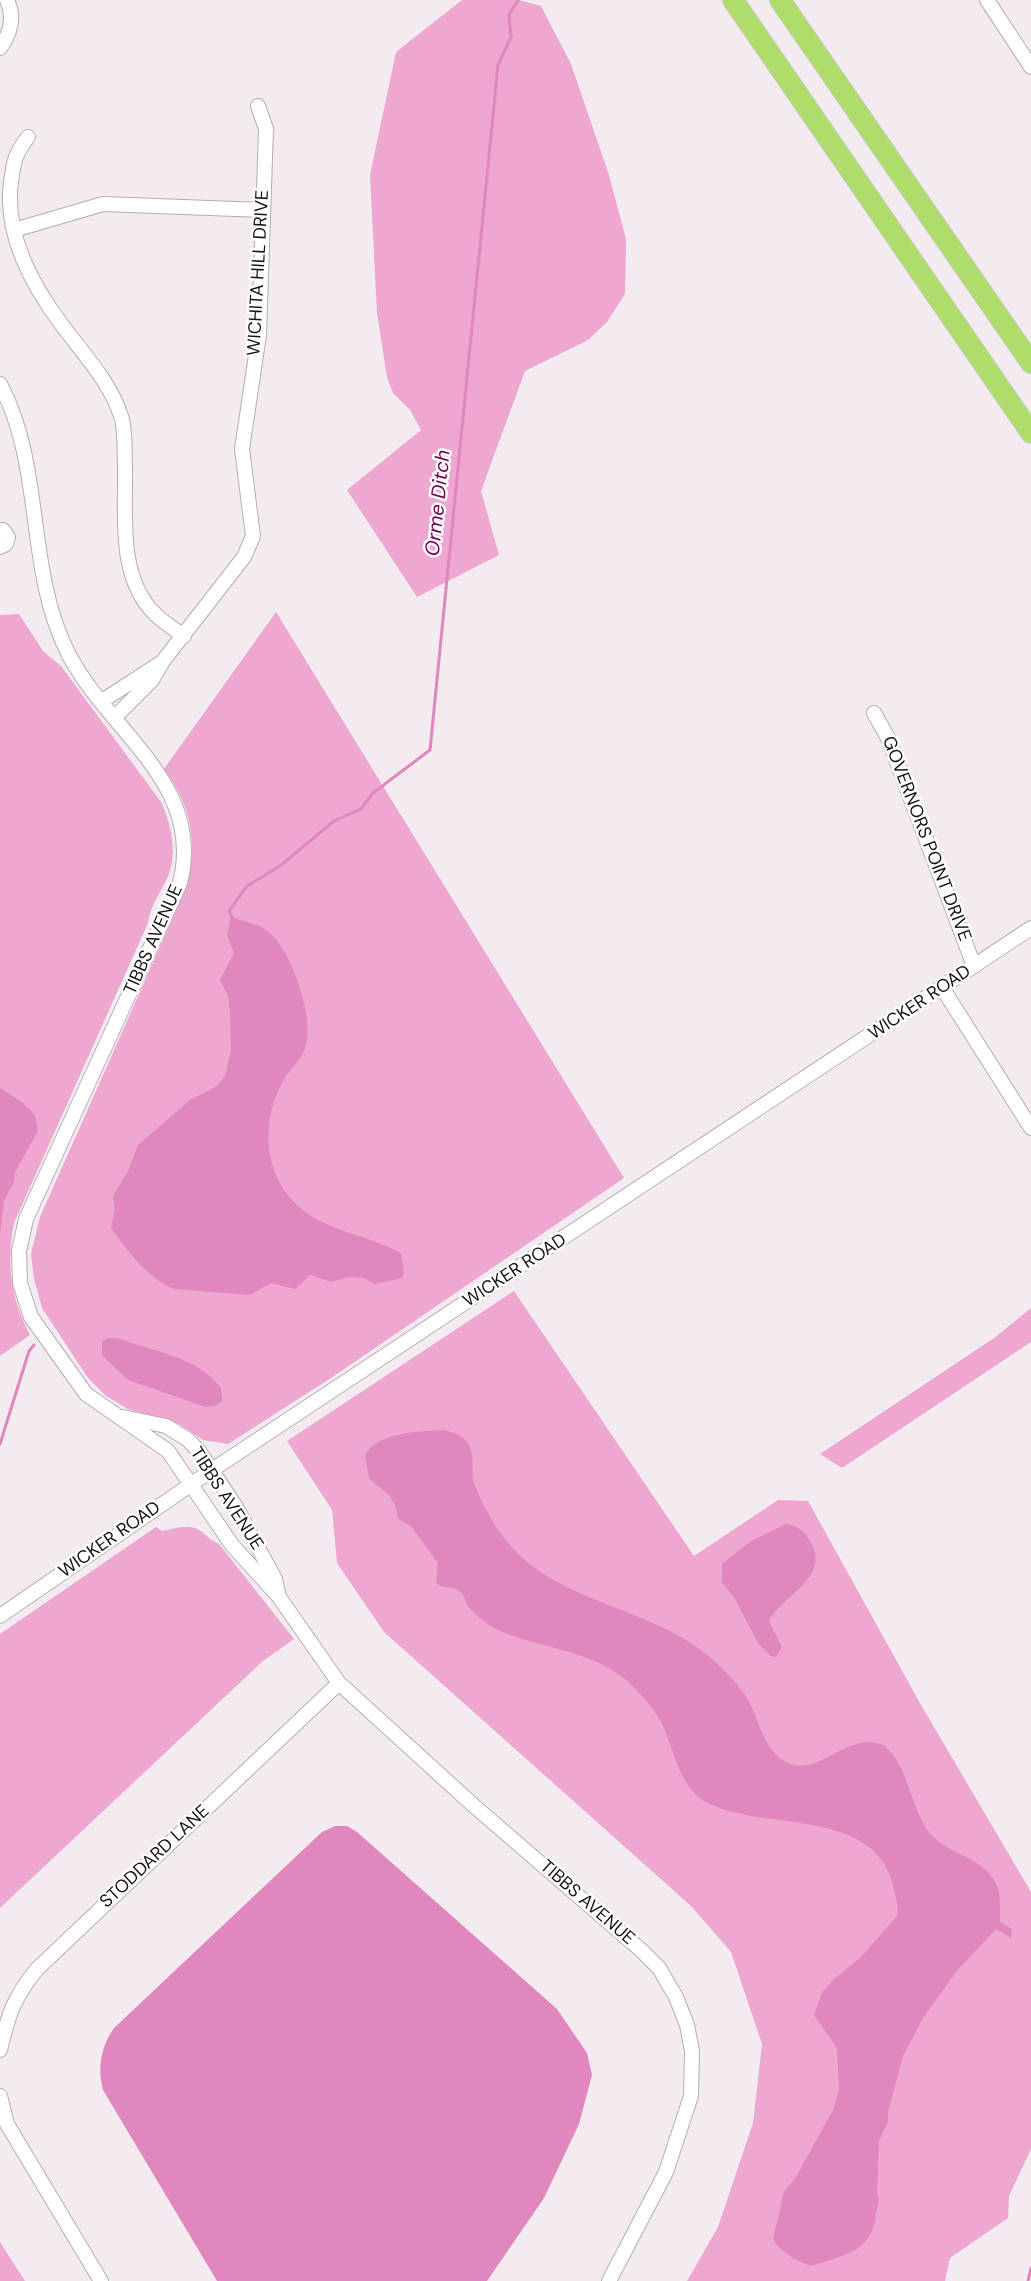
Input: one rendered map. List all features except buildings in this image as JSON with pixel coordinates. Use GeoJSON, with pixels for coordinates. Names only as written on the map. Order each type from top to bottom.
{"type":"FeatureCollection","features":[{"type":"Feature","properties":{"kind":"highway"},"geometry":{"type":"LineString","coordinates":[[734,0],[1031,433]]}},
{"type":"Feature","properties":{"kind":"highway"},"geometry":{"type":"LineString","coordinates":[[780,0],[1031,363]]}},
{"type":"Feature","properties":{"kind":"street"},"geometry":{"type":"LineString","coordinates":[[987,0],[1031,67]]}},
{"type":"Feature","properties":{"kind":"street"},"geometry":{"type":"LineString","coordinates":[[0,48],[10,29],[11,3]]}},
{"type":"Feature","properties":{"kind":"street","name":"WICHITA HILL DRIVE"},"geometry":{"type":"LineString","coordinates":[[115,717],[152,680],[163,661],[244,557],[253,537],[242,449],[259,335],[266,129],[258,106]]}},
{"type":"Feature","properties":{"kind":"street"},"geometry":{"type":"LineString","coordinates":[[28,137],[15,154],[9,201],[14,230],[22,256],[60,322],[102,375],[115,398],[123,422],[127,554],[133,577],[140,594],[154,613],[184,636]]}},
{"type":"Feature","properties":{"kind":"street"},"geometry":{"type":"LineString","coordinates":[[14,230],[103,204],[263,210]]}},
{"type":"Feature","properties":{"kind":"street","name":"TIBBS AVENUE"},"geometry":{"type":"LineString","coordinates":[[0,384],[20,427],[47,595],[56,626],[70,656],[173,798],[184,829],[184,867],[180,883],[26,1219],[19,1251],[20,1283],[32,1317],[86,1394],[168,1451],[232,1545],[279,1597],[339,1683],[473,1805],[659,1968],[676,1998],[687,2025],[692,2051],[691,2096],[666,2172],[609,2281]]}},
{"type":"Feature","properties":{"kind":"street"},"geometry":{"type":"LineString","coordinates":[[0,530],[3,530],[8,537],[6,544],[0,547]]}},
{"type":"Feature","properties":{"kind":"street","name":"WICHITA HILL DRIVE"},"geometry":{"type":"LineString","coordinates":[[102,701],[163,661]]}},
{"type":"Feature","properties":{"kind":"street","name":"GOVERNORS POINT DRIVE"},"geometry":{"type":"LineString","coordinates":[[874,713],[888,738],[974,966]]}},
{"type":"Feature","properties":{"kind":"street","name":"WICKER ROAD"},"geometry":{"type":"LineString","coordinates":[[0,1616],[212,1470],[943,989],[1031,928]]}},
{"type":"Feature","properties":{"kind":"street"},"geometry":{"type":"LineString","coordinates":[[943,989],[1031,1128]]}},
{"type":"Feature","properties":{"kind":"street","name":"TIBBS AVENUE"},"geometry":{"type":"LineString","coordinates":[[115,1415],[166,1426],[178,1432],[199,1451],[236,1507],[275,1579],[279,1597]]}},
{"type":"Feature","properties":{"kind":"street","name":"STODDARD LANE"},"geometry":{"type":"LineString","coordinates":[[0,2050],[9,2012],[19,1992],[37,1969],[339,1683]]}},
{"type":"Feature","properties":{"kind":"street"},"geometry":{"type":"LineString","coordinates":[[0,2096],[7,2124],[101,2281]]}},
{"type":"Feature","properties":{"kind":"shaded area"},"geometry":{"type":"Polygon","coordinates":[[[462,0],[519,0],[541,6],[571,64],[609,175],[626,239],[625,294],[607,322],[588,340],[525,371],[481,491],[499,555],[417,597],[347,490],[421,430],[410,410],[393,393],[387,377],[377,313],[370,175],[396,52],[462,0]]]}},
{"type":"Feature","properties":{"kind":"shaded area"},"geometry":{"type":"Polygon","coordinates":[[[276,612],[624,1178],[331,1378],[228,1444],[203,1440],[179,1424],[128,1409],[106,1396],[88,1378],[42,1308],[34,1279],[31,1254],[40,1217],[186,888],[192,856],[190,826],[181,797],[164,769],[276,612]]]}},
{"type":"Feature","properties":{"kind":"shaded area"},"geometry":{"type":"Polygon","coordinates":[[[19,614],[43,651],[61,666],[161,802],[170,829],[173,858],[148,923],[14,1223],[10,1253],[14,1294],[30,1335],[0,1356],[0,615],[19,614]]]}},
{"type":"Feature","properties":{"kind":"shaded area"},"geometry":{"type":"Polygon","coordinates":[[[231,915],[263,928],[274,937],[289,959],[305,1008],[307,1039],[304,1051],[283,1081],[271,1111],[269,1144],[276,1176],[284,1190],[306,1213],[332,1227],[401,1253],[404,1274],[402,1278],[375,1284],[364,1278],[349,1277],[331,1282],[310,1275],[295,1289],[271,1283],[250,1295],[174,1289],[147,1271],[111,1228],[115,1209],[113,1196],[128,1171],[138,1145],[190,1100],[217,1086],[225,1076],[231,1051],[230,1012],[228,996],[220,980],[234,953],[227,935],[231,915]]]}},
{"type":"Feature","properties":{"kind":"shaded area"},"geometry":{"type":"Polygon","coordinates":[[[0,1088],[23,1103],[35,1115],[38,1131],[15,1172],[14,1182],[4,1201],[0,1234],[0,1088]]]}},
{"type":"Feature","properties":{"kind":"shaded area"},"geometry":{"type":"Polygon","coordinates":[[[514,1291],[694,1556],[778,1500],[808,1501],[921,1705],[1031,1892],[1031,2149],[1009,2196],[1008,2218],[950,2258],[945,2281],[687,2281],[718,2227],[753,2123],[762,2044],[731,1952],[691,1906],[384,1632],[337,1563],[332,1510],[287,1441],[514,1291]]]}},
{"type":"Feature","properties":{"kind":"shaded area"},"geometry":{"type":"Polygon","coordinates":[[[1031,1308],[1031,1342],[842,1468],[820,1454],[994,1338],[1031,1308]]]}},
{"type":"Feature","properties":{"kind":"shaded area"},"geometry":{"type":"Polygon","coordinates":[[[107,1338],[117,1338],[159,1351],[200,1369],[221,1388],[222,1401],[215,1406],[206,1407],[128,1380],[102,1355],[102,1342],[107,1338]]]}},
{"type":"Feature","properties":{"kind":"shaded area"},"geometry":{"type":"Polygon","coordinates":[[[445,1430],[468,1443],[472,1456],[474,1483],[483,1504],[503,1536],[527,1562],[548,1577],[571,1589],[668,1630],[711,1658],[745,1695],[768,1744],[781,1759],[802,1766],[859,1743],[872,1742],[885,1746],[899,1765],[917,1811],[929,1832],[946,1847],[977,1863],[993,1878],[999,1893],[1000,1922],[1012,1929],[1011,1938],[996,1929],[956,1972],[923,2018],[903,2056],[888,2112],[888,2122],[879,2140],[877,2193],[879,2201],[873,2228],[862,2245],[854,2251],[811,2266],[789,2256],[773,2239],[784,2192],[796,2177],[833,2110],[839,2090],[837,2048],[814,2015],[822,1993],[834,1979],[861,1957],[897,1916],[893,1885],[881,1860],[863,1843],[839,1832],[812,1825],[727,1811],[704,1801],[695,1794],[682,1776],[658,1716],[627,1681],[613,1670],[597,1662],[496,1629],[472,1611],[459,1591],[436,1583],[438,1563],[411,1526],[398,1519],[392,1499],[369,1478],[365,1456],[370,1448],[389,1437],[413,1432],[445,1430]]]}},
{"type":"Feature","properties":{"kind":"shaded area"},"geometry":{"type":"Polygon","coordinates":[[[786,1524],[798,1528],[806,1535],[815,1555],[815,1566],[810,1576],[769,1621],[782,1647],[776,1657],[771,1656],[758,1643],[735,1599],[722,1582],[722,1564],[751,1541],[786,1524]]]}},
{"type":"Feature","properties":{"kind":"shaded area"},"geometry":{"type":"Polygon","coordinates":[[[156,1527],[162,1531],[181,1527],[195,1528],[219,1544],[294,1639],[263,1661],[0,1908],[0,1634],[156,1527]]]}},
{"type":"Feature","properties":{"kind":"shaded area"},"geometry":{"type":"Polygon","coordinates":[[[335,1826],[347,1826],[357,1832],[557,2009],[587,2053],[592,2075],[579,2124],[544,2198],[487,2281],[217,2281],[103,2090],[100,2074],[101,2058],[114,2028],[322,1832],[335,1826]]]}},
{"type":"Feature","properties":{"kind":"shaded area"},"geometry":{"type":"Polygon","coordinates":[[[0,2242],[25,2281],[0,2281],[0,2242]]]}},
{"type":"Feature","properties":{"kind":"waterway","name":"Orme Ditch"},"geometry":{"type":"LineString","coordinates":[[231,915],[229,911],[247,886],[280,866],[334,821],[361,809],[373,793],[430,750],[498,65],[511,37],[509,15],[518,0]]}},
{"type":"Feature","properties":{"kind":"waterway","name":"Orme Ditch"},"geometry":{"type":"LineString","coordinates":[[0,1444],[29,1351],[34,1345]]}},
{"type":"Feature","properties":{"kind":"waterway"},"geometry":{"type":"LineString","coordinates":[[1028,2281],[1031,2268]]}}]}
